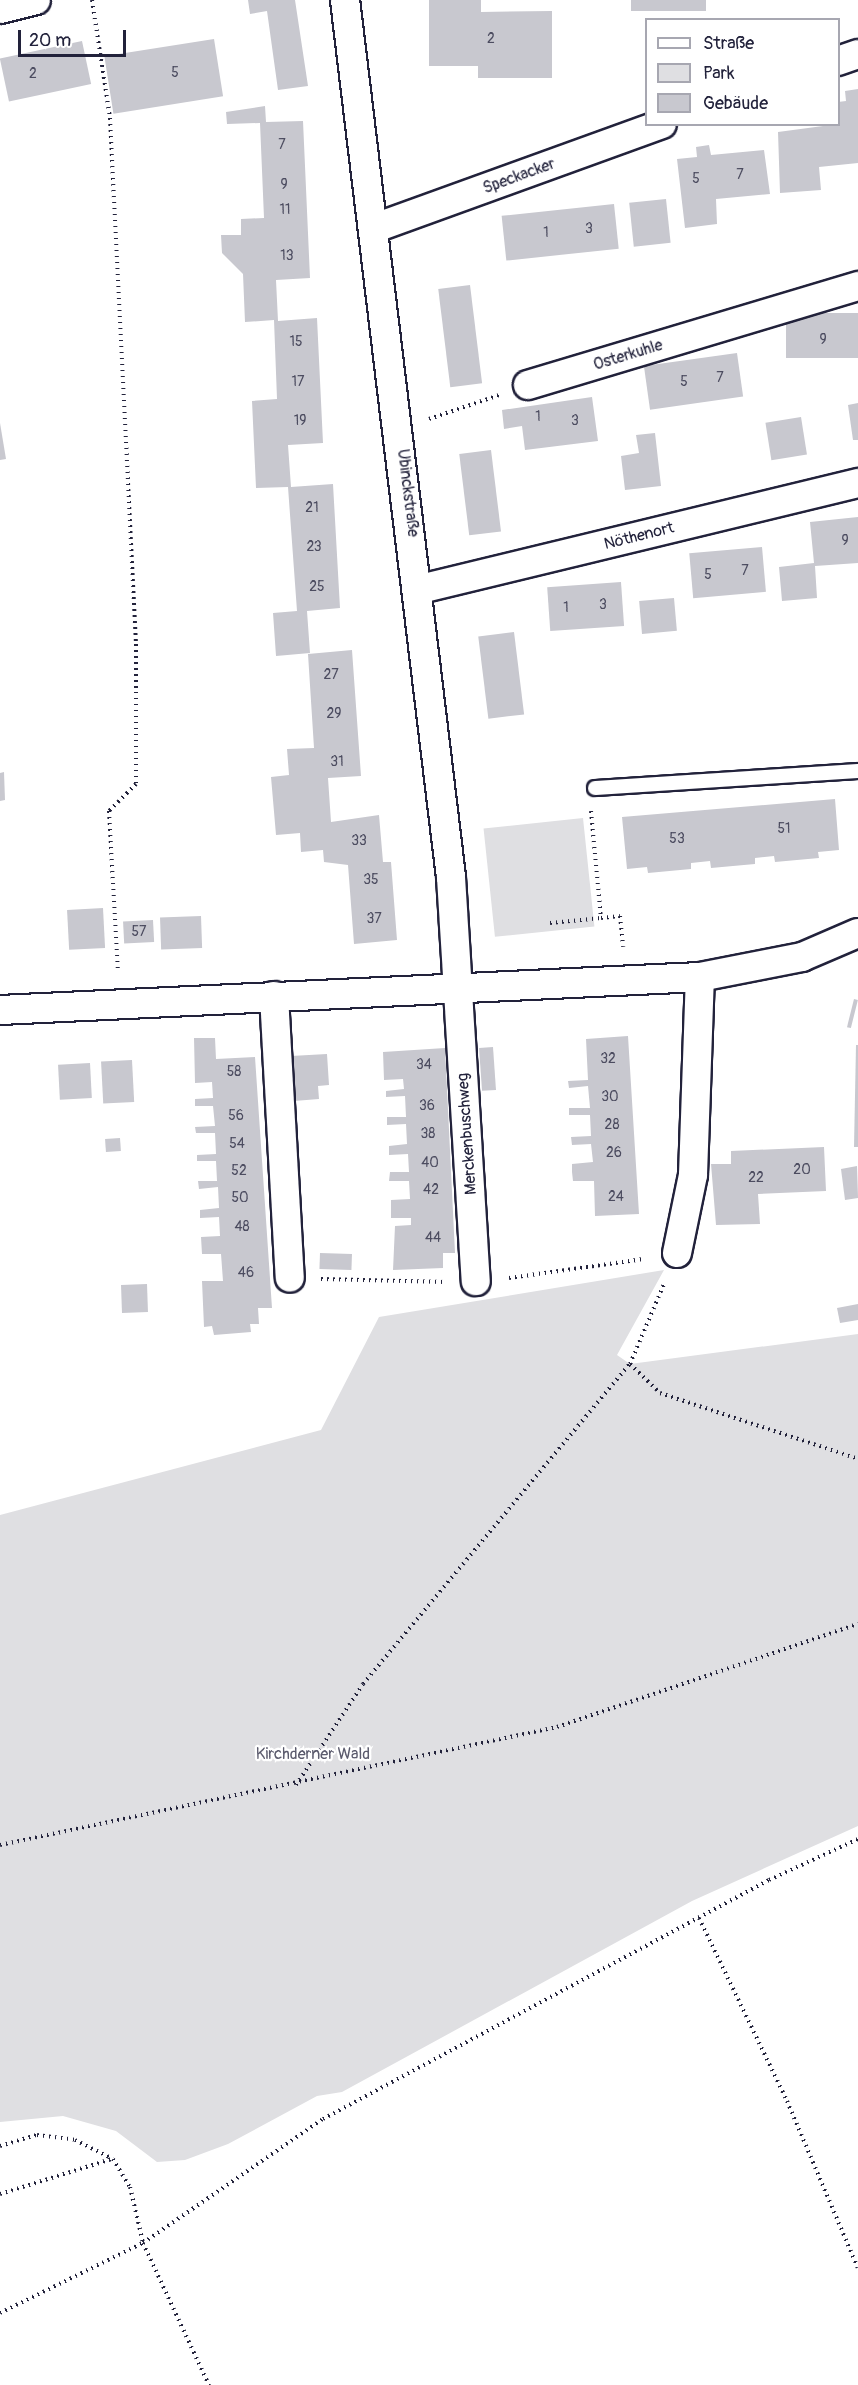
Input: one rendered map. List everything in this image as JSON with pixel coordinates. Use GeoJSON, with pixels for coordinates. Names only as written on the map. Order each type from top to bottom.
{"type":"FeatureCollection","features":[{"type":"Feature","properties":{"kind":"street"},"geometry":{"type":"LineString","coordinates":[[0,9],[36,0]]}},
{"type":"Feature","properties":{"kind":"street","name":"Ubinckstraße"},"geometry":{"type":"LineString","coordinates":[[345,0],[420,589],[461,986]]}},
{"type":"Feature","properties":{"kind":"street"},"geometry":{"type":"LineString","coordinates":[[840,60],[858,54]]}},
{"type":"Feature","properties":{"kind":"street","name":"Speckacker"},"geometry":{"type":"LineString","coordinates":[[375,228],[656,126]]}},
{"type":"Feature","properties":{"kind":"street","name":"Osterkuhle"},"geometry":{"type":"LineString","coordinates":[[528,385],[858,286]]}},
{"type":"Feature","properties":{"kind":"street","name":"Nöthenort"},"geometry":{"type":"LineString","coordinates":[[420,589],[858,483]]}},
{"type":"Feature","properties":{"kind":"street"},"geometry":{"type":"LineString","coordinates":[[0,1010],[700,976],[802,957],[858,933]]}},
{"type":"Feature","properties":{"kind":"street"},"geometry":{"type":"LineString","coordinates":[[678,1253],[693,1175],[700,976]]}},
{"type":"Feature","properties":{"kind":"street","name":"Merckenbuschweg"},"geometry":{"type":"LineString","coordinates":[[461,986],[476,1281]]}},
{"type":"Feature","properties":{"kind":"street"},"geometry":{"type":"LineString","coordinates":[[274,996],[290,1278]]}},
{"type":"Feature","properties":{"kind":"lane"},"geometry":{"type":"LineString","coordinates":[[595,788],[858,771]]}},
{"type":"Feature","properties":{"kind":"path"},"geometry":{"type":"LineString","coordinates":[[92,0],[110,118],[136,644],[136,784],[109,811],[120,1004]]}},
{"type":"Feature","properties":{"kind":"path"},"geometry":{"type":"LineString","coordinates":[[400,430],[528,385]]}},
{"type":"Feature","properties":{"kind":"path"},"geometry":{"type":"LineString","coordinates":[[591,818],[601,918]]}},
{"type":"Feature","properties":{"kind":"path"},"geometry":{"type":"LineString","coordinates":[[550,923],[620,916],[622,940]]}},
{"type":"Feature","properties":{"kind":"path"},"geometry":{"type":"LineString","coordinates":[[296,1785],[363,1684],[630,1364],[678,1253]]}},
{"type":"Feature","properties":{"kind":"path"},"geometry":{"type":"LineString","coordinates":[[630,1364],[660,1393],[858,1459]]}},
{"type":"Feature","properties":{"kind":"path"},"geometry":{"type":"LineString","coordinates":[[0,1845],[296,1785],[557,1727],[858,1624]]}},
{"type":"Feature","properties":{"kind":"path"},"geometry":{"type":"LineString","coordinates":[[0,2313],[143,2243],[323,2119],[699,1918],[858,1839]]}},
{"type":"Feature","properties":{"kind":"path"},"geometry":{"type":"LineString","coordinates":[[699,1918],[787,2101],[858,2268]]}},
{"type":"Feature","properties":{"kind":"path"},"geometry":{"type":"LineString","coordinates":[[0,2146],[37,2135],[75,2140],[113,2159],[130,2187],[143,2243],[209,2385]]}},
{"type":"Feature","properties":{"kind":"path"},"geometry":{"type":"LineString","coordinates":[[0,2194],[113,2159]]}},
{"type":"Feature","properties":{"kind":"green space"},"geometry":{"type":"Polygon","coordinates":[[[583,818],[594,926],[495,937],[484,828],[583,818]]]}},
{"type":"Feature","properties":{"kind":"green space","name":"Kirchderner Wald"},"geometry":{"type":"Polygon","coordinates":[[[664,1270],[617,1355],[630,1364],[858,1334],[858,1826],[692,1901],[342,2092],[317,2096],[228,2144],[185,2160],[157,2162],[116,2131],[63,2116],[0,2122],[0,1515],[321,1430],[379,1317],[664,1270]]]}},
{"type":"Feature","properties":{"kind":"building"},"geometry":{"type":"Polygon","coordinates":[[[248,0],[295,0],[308,86],[278,90],[267,11],[250,14],[248,0]]]}},
{"type":"Feature","properties":{"kind":"building"},"geometry":{"type":"Polygon","coordinates":[[[429,0],[481,0],[481,12],[552,11],[552,78],[478,78],[478,66],[429,66],[429,0]]]}},
{"type":"Feature","properties":{"kind":"building"},"geometry":{"type":"Polygon","coordinates":[[[631,0],[706,0],[706,11],[631,11],[631,0]]]}},
{"type":"Feature","properties":{"kind":"building"},"geometry":{"type":"Polygon","coordinates":[[[214,39],[223,96],[113,114],[104,56],[214,39]]]}},
{"type":"Feature","properties":{"kind":"building"},"geometry":{"type":"Polygon","coordinates":[[[82,41],[91,84],[9,102],[0,58],[82,41]]]}},
{"type":"Feature","properties":{"kind":"building"},"geometry":{"type":"Polygon","coordinates":[[[858,89],[858,163],[819,167],[821,190],[780,193],[778,132],[840,126],[840,102],[846,101],[845,91],[858,89]]]}},
{"type":"Feature","properties":{"kind":"building"},"geometry":{"type":"Polygon","coordinates":[[[265,106],[266,122],[303,121],[310,278],[276,280],[278,321],[317,318],[323,443],[288,445],[291,487],[333,484],[340,608],[307,611],[310,653],[276,656],[273,613],[297,611],[288,487],[256,488],[252,401],[277,399],[274,320],[245,322],[243,274],[222,253],[221,235],[241,235],[241,219],[264,218],[260,123],[227,124],[226,112],[265,106]]]}},
{"type":"Feature","properties":{"kind":"building"},"geometry":{"type":"Polygon","coordinates":[[[709,145],[711,155],[764,150],[770,194],[716,199],[717,224],[685,228],[677,159],[697,157],[696,147],[709,145]]]}},
{"type":"Feature","properties":{"kind":"building"},"geometry":{"type":"Polygon","coordinates":[[[666,199],[671,243],[634,247],[629,203],[666,199]]]}},
{"type":"Feature","properties":{"kind":"building"},"geometry":{"type":"Polygon","coordinates":[[[614,204],[619,249],[506,261],[502,216],[614,204]]]}},
{"type":"Feature","properties":{"kind":"building"},"geometry":{"type":"Polygon","coordinates":[[[470,285],[482,383],[450,387],[438,289],[470,285]]]}},
{"type":"Feature","properties":{"kind":"building"},"geometry":{"type":"Polygon","coordinates":[[[786,313],[858,313],[858,358],[786,358],[786,313]]]}},
{"type":"Feature","properties":{"kind":"building"},"geometry":{"type":"Polygon","coordinates":[[[737,353],[743,397],[650,410],[644,366],[737,353]]]}},
{"type":"Feature","properties":{"kind":"building"},"geometry":{"type":"Polygon","coordinates":[[[592,397],[598,441],[525,450],[522,426],[504,429],[502,410],[592,397]]]}},
{"type":"Feature","properties":{"kind":"building"},"geometry":{"type":"Polygon","coordinates":[[[858,403],[858,440],[853,440],[848,405],[858,403]]]}},
{"type":"Feature","properties":{"kind":"building"},"geometry":{"type":"Polygon","coordinates":[[[801,417],[807,455],[771,460],[765,423],[801,417]]]}},
{"type":"Feature","properties":{"kind":"building"},"geometry":{"type":"Polygon","coordinates":[[[0,423],[6,459],[0,460],[0,423]]]}},
{"type":"Feature","properties":{"kind":"building"},"geometry":{"type":"Polygon","coordinates":[[[655,433],[661,486],[625,490],[621,456],[639,453],[636,435],[655,433]]]}},
{"type":"Feature","properties":{"kind":"building"},"geometry":{"type":"Polygon","coordinates":[[[491,450],[501,531],[469,535],[459,454],[491,450]]]}},
{"type":"Feature","properties":{"kind":"building"},"geometry":{"type":"Polygon","coordinates":[[[858,517],[858,563],[815,566],[817,598],[782,601],[779,567],[814,563],[810,522],[858,517]]]}},
{"type":"Feature","properties":{"kind":"building"},"geometry":{"type":"Polygon","coordinates":[[[762,547],[766,592],[693,598],[689,553],[762,547]]]}},
{"type":"Feature","properties":{"kind":"building"},"geometry":{"type":"Polygon","coordinates":[[[621,582],[624,626],[550,631],[547,587],[621,582]]]}},
{"type":"Feature","properties":{"kind":"building"},"geometry":{"type":"Polygon","coordinates":[[[674,598],[677,631],[642,634],[639,601],[674,598]]]}},
{"type":"Feature","properties":{"kind":"building"},"geometry":{"type":"Polygon","coordinates":[[[514,632],[524,714],[488,719],[478,636],[514,632]]]}},
{"type":"Feature","properties":{"kind":"building"},"geometry":{"type":"Polygon","coordinates":[[[352,650],[361,776],[328,778],[331,822],[379,815],[383,862],[391,862],[397,940],[354,944],[348,865],[324,862],[323,850],[301,852],[300,833],[276,835],[271,777],[289,775],[287,749],[314,748],[308,654],[352,650]]]}},
{"type":"Feature","properties":{"kind":"building"},"geometry":{"type":"Polygon","coordinates":[[[4,772],[5,800],[0,801],[0,773],[4,772]]]}},
{"type":"Feature","properties":{"kind":"building"},"geometry":{"type":"Polygon","coordinates":[[[835,799],[839,850],[818,852],[819,858],[775,862],[774,856],[755,858],[755,864],[711,868],[710,861],[691,863],[691,869],[648,873],[647,867],[627,869],[622,817],[835,799]]]}},
{"type":"Feature","properties":{"kind":"building"},"geometry":{"type":"Polygon","coordinates":[[[103,908],[105,948],[69,950],[67,910],[103,908]]]}},
{"type":"Feature","properties":{"kind":"building"},"geometry":{"type":"Polygon","coordinates":[[[201,916],[202,948],[161,949],[160,917],[201,916]]]}},
{"type":"Feature","properties":{"kind":"building"},"geometry":{"type":"Polygon","coordinates":[[[153,920],[154,942],[124,944],[123,922],[153,920]]]}},
{"type":"Feature","properties":{"kind":"building"},"geometry":{"type":"Polygon","coordinates":[[[854,999],[858,1000],[851,1028],[847,1027],[854,999]]]}},
{"type":"Feature","properties":{"kind":"building"},"geometry":{"type":"Polygon","coordinates":[[[628,1036],[639,1214],[595,1216],[594,1181],[573,1181],[572,1172],[572,1164],[593,1162],[591,1144],[572,1145],[571,1137],[591,1136],[590,1115],[569,1115],[569,1108],[590,1108],[588,1086],[569,1088],[568,1081],[588,1080],[586,1039],[628,1036]]]}},
{"type":"Feature","properties":{"kind":"building"},"geometry":{"type":"Polygon","coordinates":[[[194,1038],[215,1038],[216,1059],[255,1057],[272,1308],[258,1308],[259,1324],[250,1324],[251,1332],[214,1335],[212,1326],[204,1327],[202,1281],[223,1281],[221,1254],[202,1254],[201,1237],[220,1236],[219,1217],[200,1218],[200,1210],[219,1208],[218,1187],[199,1189],[198,1181],[217,1181],[216,1161],[197,1161],[197,1155],[216,1154],[215,1133],[196,1133],[195,1127],[215,1126],[213,1106],[195,1106],[195,1099],[213,1098],[212,1082],[195,1083],[194,1038]]]}},
{"type":"Feature","properties":{"kind":"building"},"geometry":{"type":"Polygon","coordinates":[[[856,1045],[858,1045],[858,1147],[854,1147],[856,1045]]]}},
{"type":"Feature","properties":{"kind":"building"},"geometry":{"type":"Polygon","coordinates":[[[493,1047],[496,1090],[482,1091],[479,1048],[493,1047]]]}},
{"type":"Feature","properties":{"kind":"building"},"geometry":{"type":"Polygon","coordinates":[[[445,1048],[455,1253],[443,1253],[443,1268],[393,1270],[395,1226],[411,1225],[411,1218],[391,1218],[391,1200],[410,1199],[409,1181],[389,1181],[390,1172],[409,1172],[408,1154],[389,1155],[389,1146],[407,1144],[406,1124],[387,1125],[387,1117],[406,1117],[405,1096],[386,1097],[386,1091],[404,1089],[403,1079],[384,1080],[383,1052],[445,1048]]]}},
{"type":"Feature","properties":{"kind":"building"},"geometry":{"type":"Polygon","coordinates":[[[327,1054],[329,1085],[318,1086],[319,1099],[294,1101],[291,1056],[327,1054]]]}},
{"type":"Feature","properties":{"kind":"building"},"geometry":{"type":"Polygon","coordinates":[[[132,1060],[134,1102],[103,1104],[101,1062],[132,1060]]]}},
{"type":"Feature","properties":{"kind":"building"},"geometry":{"type":"Polygon","coordinates":[[[90,1063],[92,1098],[60,1100],[58,1065],[90,1063]]]}},
{"type":"Feature","properties":{"kind":"building"},"geometry":{"type":"Polygon","coordinates":[[[120,1138],[121,1151],[106,1152],[105,1139],[120,1138]]]}},
{"type":"Feature","properties":{"kind":"building"},"geometry":{"type":"Polygon","coordinates":[[[824,1147],[826,1191],[758,1194],[760,1224],[716,1225],[711,1164],[731,1164],[731,1151],[824,1147]]]}},
{"type":"Feature","properties":{"kind":"building"},"geometry":{"type":"Polygon","coordinates":[[[857,1166],[858,1198],[845,1200],[841,1169],[857,1166]]]}},
{"type":"Feature","properties":{"kind":"building"},"geometry":{"type":"Polygon","coordinates":[[[320,1253],[352,1254],[351,1270],[319,1269],[320,1253]]]}},
{"type":"Feature","properties":{"kind":"building"},"geometry":{"type":"Polygon","coordinates":[[[147,1284],[148,1312],[122,1313],[121,1285],[147,1284]]]}},
{"type":"Feature","properties":{"kind":"building"},"geometry":{"type":"Polygon","coordinates":[[[858,1304],[858,1320],[840,1323],[837,1308],[858,1304]]]}}]}
